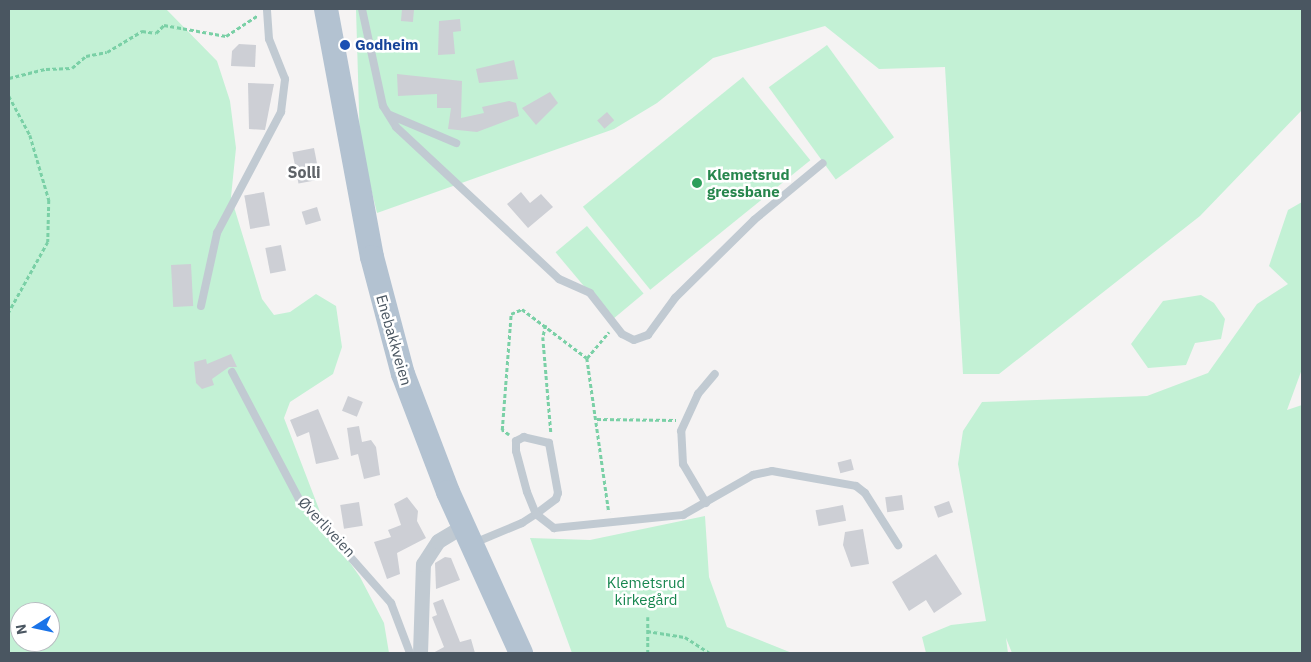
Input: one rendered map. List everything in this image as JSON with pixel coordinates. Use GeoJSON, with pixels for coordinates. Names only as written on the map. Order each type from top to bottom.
{"type":"FeatureCollection","features":[{"type":"Feature","properties":{"kind":"main road","name":"Enebakkveien"},"geometry":{"type":"LineString","coordinates":[[326,9],[353,166],[386,315],[424,434],[467,535],[521,653]]}},
{"type":"Feature","properties":{"kind":"street"},"geometry":{"type":"LineString","coordinates":[[420,653],[425,559],[438,541],[467,535]]}},
{"type":"Feature","properties":{"kind":"lane"},"geometry":{"type":"LineString","coordinates":[[362,9],[388,114],[419,152],[457,181],[559,279],[590,293],[622,334],[634,340],[645,338],[686,286],[754,220],[823,163]]}},
{"type":"Feature","properties":{"kind":"lane"},"geometry":{"type":"LineString","coordinates":[[201,306],[217,233],[281,112],[285,80],[269,39],[267,10]]}},
{"type":"Feature","properties":{"kind":"lane"},"geometry":{"type":"LineString","coordinates":[[388,114],[456,143]]}},
{"type":"Feature","properties":{"kind":"lane","name":"Øverliveien"},"geometry":{"type":"LineString","coordinates":[[232,372],[299,499],[391,603],[410,653]]}},
{"type":"Feature","properties":{"kind":"lane"},"geometry":{"type":"LineString","coordinates":[[706,503],[683,464],[681,431],[698,394],[715,374]]}},
{"type":"Feature","properties":{"kind":"lane"},"geometry":{"type":"LineString","coordinates":[[467,535],[536,514],[558,493],[549,443],[524,437],[516,441],[536,514],[554,528],[610,525],[668,518],[706,503],[763,472],[843,483],[865,492],[898,546]]}},
{"type":"Feature","properties":{"kind":"path"},"geometry":{"type":"LineString","coordinates":[[9,78],[46,68],[72,68],[86,56],[107,52],[142,31],[156,33],[164,25],[226,36],[267,10]]}},
{"type":"Feature","properties":{"kind":"path"},"geometry":{"type":"LineString","coordinates":[[9,96],[30,135],[49,200],[48,242],[9,312]]}},
{"type":"Feature","properties":{"kind":"path"},"geometry":{"type":"LineString","coordinates":[[516,441],[502,430],[510,314],[522,309],[546,325],[587,358],[597,419],[610,525]]}},
{"type":"Feature","properties":{"kind":"path"},"geometry":{"type":"LineString","coordinates":[[546,325],[543,337],[549,443]]}},
{"type":"Feature","properties":{"kind":"path"},"geometry":{"type":"LineString","coordinates":[[587,358],[607,334]]}},
{"type":"Feature","properties":{"kind":"path"},"geometry":{"type":"LineString","coordinates":[[597,419],[663,419]]}},
{"type":"Feature","properties":{"kind":"path"},"geometry":{"type":"LineString","coordinates":[[648,617],[648,653]]}},
{"type":"Feature","properties":{"kind":"path"},"geometry":{"type":"LineString","coordinates":[[648,631],[685,637],[710,653]]}},
{"type":"Feature","properties":{"kind":"path"},"geometry":{"type":"LineString","coordinates":[[701,653],[704,648]]}},
{"type":"Feature","properties":{"kind":"green space"},"geometry":{"type":"Polygon","coordinates":[[[9,9],[166,9],[217,61],[230,101],[236,148],[231,197],[262,299],[274,315],[290,312],[316,294],[336,306],[342,347],[333,374],[290,402],[284,418],[327,530],[360,577],[384,623],[389,653],[9,653],[9,9]]]}},
{"type":"Feature","properties":{"kind":"green space"},"geometry":{"type":"Polygon","coordinates":[[[356,9],[1302,9],[1302,110],[1200,216],[999,374],[963,374],[945,67],[879,69],[825,26],[713,58],[657,103],[614,129],[377,213],[360,144],[356,9]]]}},
{"type":"Feature","properties":{"kind":"green space"},"geometry":{"type":"Polygon","coordinates":[[[827,45],[894,137],[836,180],[769,87],[827,45]]]}},
{"type":"Feature","properties":{"kind":"green space","name":"Klemetsrud gressbane"},"geometry":{"type":"Polygon","coordinates":[[[743,77],[810,160],[650,290],[583,207],[743,77]]]}},
{"type":"Feature","properties":{"kind":"green space"},"geometry":{"type":"Polygon","coordinates":[[[1302,202],[1302,369],[1287,410],[1302,405],[1302,653],[1012,653],[1006,638],[1008,653],[926,653],[922,637],[951,625],[986,621],[958,464],[963,431],[982,402],[1147,396],[1208,373],[1257,304],[1288,284],[1269,266],[1288,210],[1302,202]]]}},
{"type":"Feature","properties":{"kind":"green space"},"geometry":{"type":"Polygon","coordinates":[[[587,226],[644,293],[612,320],[556,252],[587,226]]]}},
{"type":"Feature","properties":{"kind":"green space"},"geometry":{"type":"Polygon","coordinates":[[[1201,295],[1214,303],[1225,319],[1221,339],[1195,343],[1186,365],[1148,368],[1131,344],[1163,301],[1201,295]]]}},
{"type":"Feature","properties":{"kind":"green space","name":"Klemetsrud kirkegård"},"geometry":{"type":"Polygon","coordinates":[[[705,516],[709,577],[727,627],[792,653],[572,653],[530,538],[590,540],[705,516]]]}},
{"type":"Feature","properties":{"kind":"building"},"geometry":{"type":"Polygon","coordinates":[[[402,9],[414,10],[413,22],[401,21],[402,9]]]}},
{"type":"Feature","properties":{"kind":"building"},"geometry":{"type":"Polygon","coordinates":[[[460,19],[461,31],[453,32],[455,54],[438,55],[439,21],[460,19]]]}},
{"type":"Feature","properties":{"kind":"building"},"geometry":{"type":"Polygon","coordinates":[[[239,44],[256,45],[255,67],[231,66],[232,51],[239,44]]]}},
{"type":"Feature","properties":{"kind":"building"},"geometry":{"type":"Polygon","coordinates":[[[514,60],[518,79],[479,83],[476,69],[514,60]]]}},
{"type":"Feature","properties":{"kind":"building"},"geometry":{"type":"Polygon","coordinates":[[[397,74],[462,81],[461,118],[484,113],[482,107],[509,101],[516,103],[519,116],[477,132],[448,129],[451,108],[437,108],[437,94],[398,96],[397,74]]]}},
{"type":"Feature","properties":{"kind":"building"},"geometry":{"type":"Polygon","coordinates":[[[248,83],[274,84],[265,130],[249,129],[248,83]]]}},
{"type":"Feature","properties":{"kind":"building"},"geometry":{"type":"Polygon","coordinates":[[[550,92],[558,103],[536,125],[522,108],[550,92]]]}},
{"type":"Feature","properties":{"kind":"building"},"geometry":{"type":"Polygon","coordinates":[[[607,112],[614,120],[604,129],[597,121],[607,112]]]}},
{"type":"Feature","properties":{"kind":"building"},"geometry":{"type":"Polygon","coordinates":[[[314,148],[320,179],[299,184],[292,152],[314,148]]]}},
{"type":"Feature","properties":{"kind":"building"},"geometry":{"type":"Polygon","coordinates":[[[264,192],[270,225],[250,229],[244,195],[264,192]]]}},
{"type":"Feature","properties":{"kind":"building"},"geometry":{"type":"Polygon","coordinates":[[[521,192],[530,203],[541,194],[553,207],[528,228],[507,204],[521,192]]]}},
{"type":"Feature","properties":{"kind":"building"},"geometry":{"type":"Polygon","coordinates":[[[317,207],[321,220],[306,225],[302,212],[317,207]]]}},
{"type":"Feature","properties":{"kind":"building"},"geometry":{"type":"Polygon","coordinates":[[[281,245],[286,271],[270,274],[265,248],[281,245]]]}},
{"type":"Feature","properties":{"kind":"building"},"geometry":{"type":"Polygon","coordinates":[[[191,264],[193,306],[173,307],[171,265],[191,264]]]}},
{"type":"Feature","properties":{"kind":"building"},"geometry":{"type":"Polygon","coordinates":[[[231,354],[237,367],[229,367],[212,379],[214,385],[202,389],[196,383],[194,362],[206,359],[207,364],[231,354]]]}},
{"type":"Feature","properties":{"kind":"building"},"geometry":{"type":"Polygon","coordinates":[[[348,396],[363,402],[357,417],[342,411],[348,396]]]}},
{"type":"Feature","properties":{"kind":"building"},"geometry":{"type":"Polygon","coordinates":[[[318,409],[339,459],[316,464],[309,432],[297,437],[290,420],[318,409]]]}},
{"type":"Feature","properties":{"kind":"building"},"geometry":{"type":"Polygon","coordinates":[[[359,426],[362,442],[371,440],[376,447],[380,475],[364,479],[358,454],[351,456],[347,428],[359,426]]]}},
{"type":"Feature","properties":{"kind":"building"},"geometry":{"type":"Polygon","coordinates":[[[851,459],[854,470],[840,473],[837,463],[851,459]]]}},
{"type":"Feature","properties":{"kind":"building"},"geometry":{"type":"Polygon","coordinates":[[[902,495],[904,510],[887,512],[885,497],[902,495]]]}},
{"type":"Feature","properties":{"kind":"building"},"geometry":{"type":"Polygon","coordinates":[[[407,497],[418,511],[417,521],[426,538],[397,553],[400,574],[387,579],[374,542],[391,537],[388,530],[401,525],[394,504],[407,497]]]}},
{"type":"Feature","properties":{"kind":"building"},"geometry":{"type":"Polygon","coordinates":[[[949,501],[953,512],[938,518],[934,506],[949,501]]]}},
{"type":"Feature","properties":{"kind":"building"},"geometry":{"type":"Polygon","coordinates":[[[359,502],[363,526],[344,529],[340,505],[359,502]]]}},
{"type":"Feature","properties":{"kind":"building"},"geometry":{"type":"Polygon","coordinates":[[[843,505],[846,521],[819,526],[816,510],[843,505]]]}},
{"type":"Feature","properties":{"kind":"building"},"geometry":{"type":"Polygon","coordinates":[[[863,529],[869,564],[851,567],[843,545],[845,532],[863,529]]]}},
{"type":"Feature","properties":{"kind":"building"},"geometry":{"type":"Polygon","coordinates":[[[936,554],[962,594],[934,613],[926,600],[909,611],[892,582],[936,554]]]}},
{"type":"Feature","properties":{"kind":"building"},"geometry":{"type":"Polygon","coordinates":[[[445,557],[451,558],[460,580],[436,589],[435,563],[445,557]]]}},
{"type":"Feature","properties":{"kind":"building"},"geometry":{"type":"Polygon","coordinates":[[[443,599],[460,642],[471,639],[475,653],[433,653],[444,647],[432,617],[437,615],[433,603],[443,599]]]}},
{"type":"Feature","properties":{"kind":"place","name":"Godheim"},"geometry":{"type":"Point","coordinates":[345,45]}},
{"type":"Feature","properties":{"kind":"place","name":"Klemetsrud gressbane"},"geometry":{"type":"Point","coordinates":[697,183]}},
{"type":"Feature","properties":{"kind":"district","name":"Solli"},"geometry":{"type":"Point","coordinates":[304,172]}}]}
